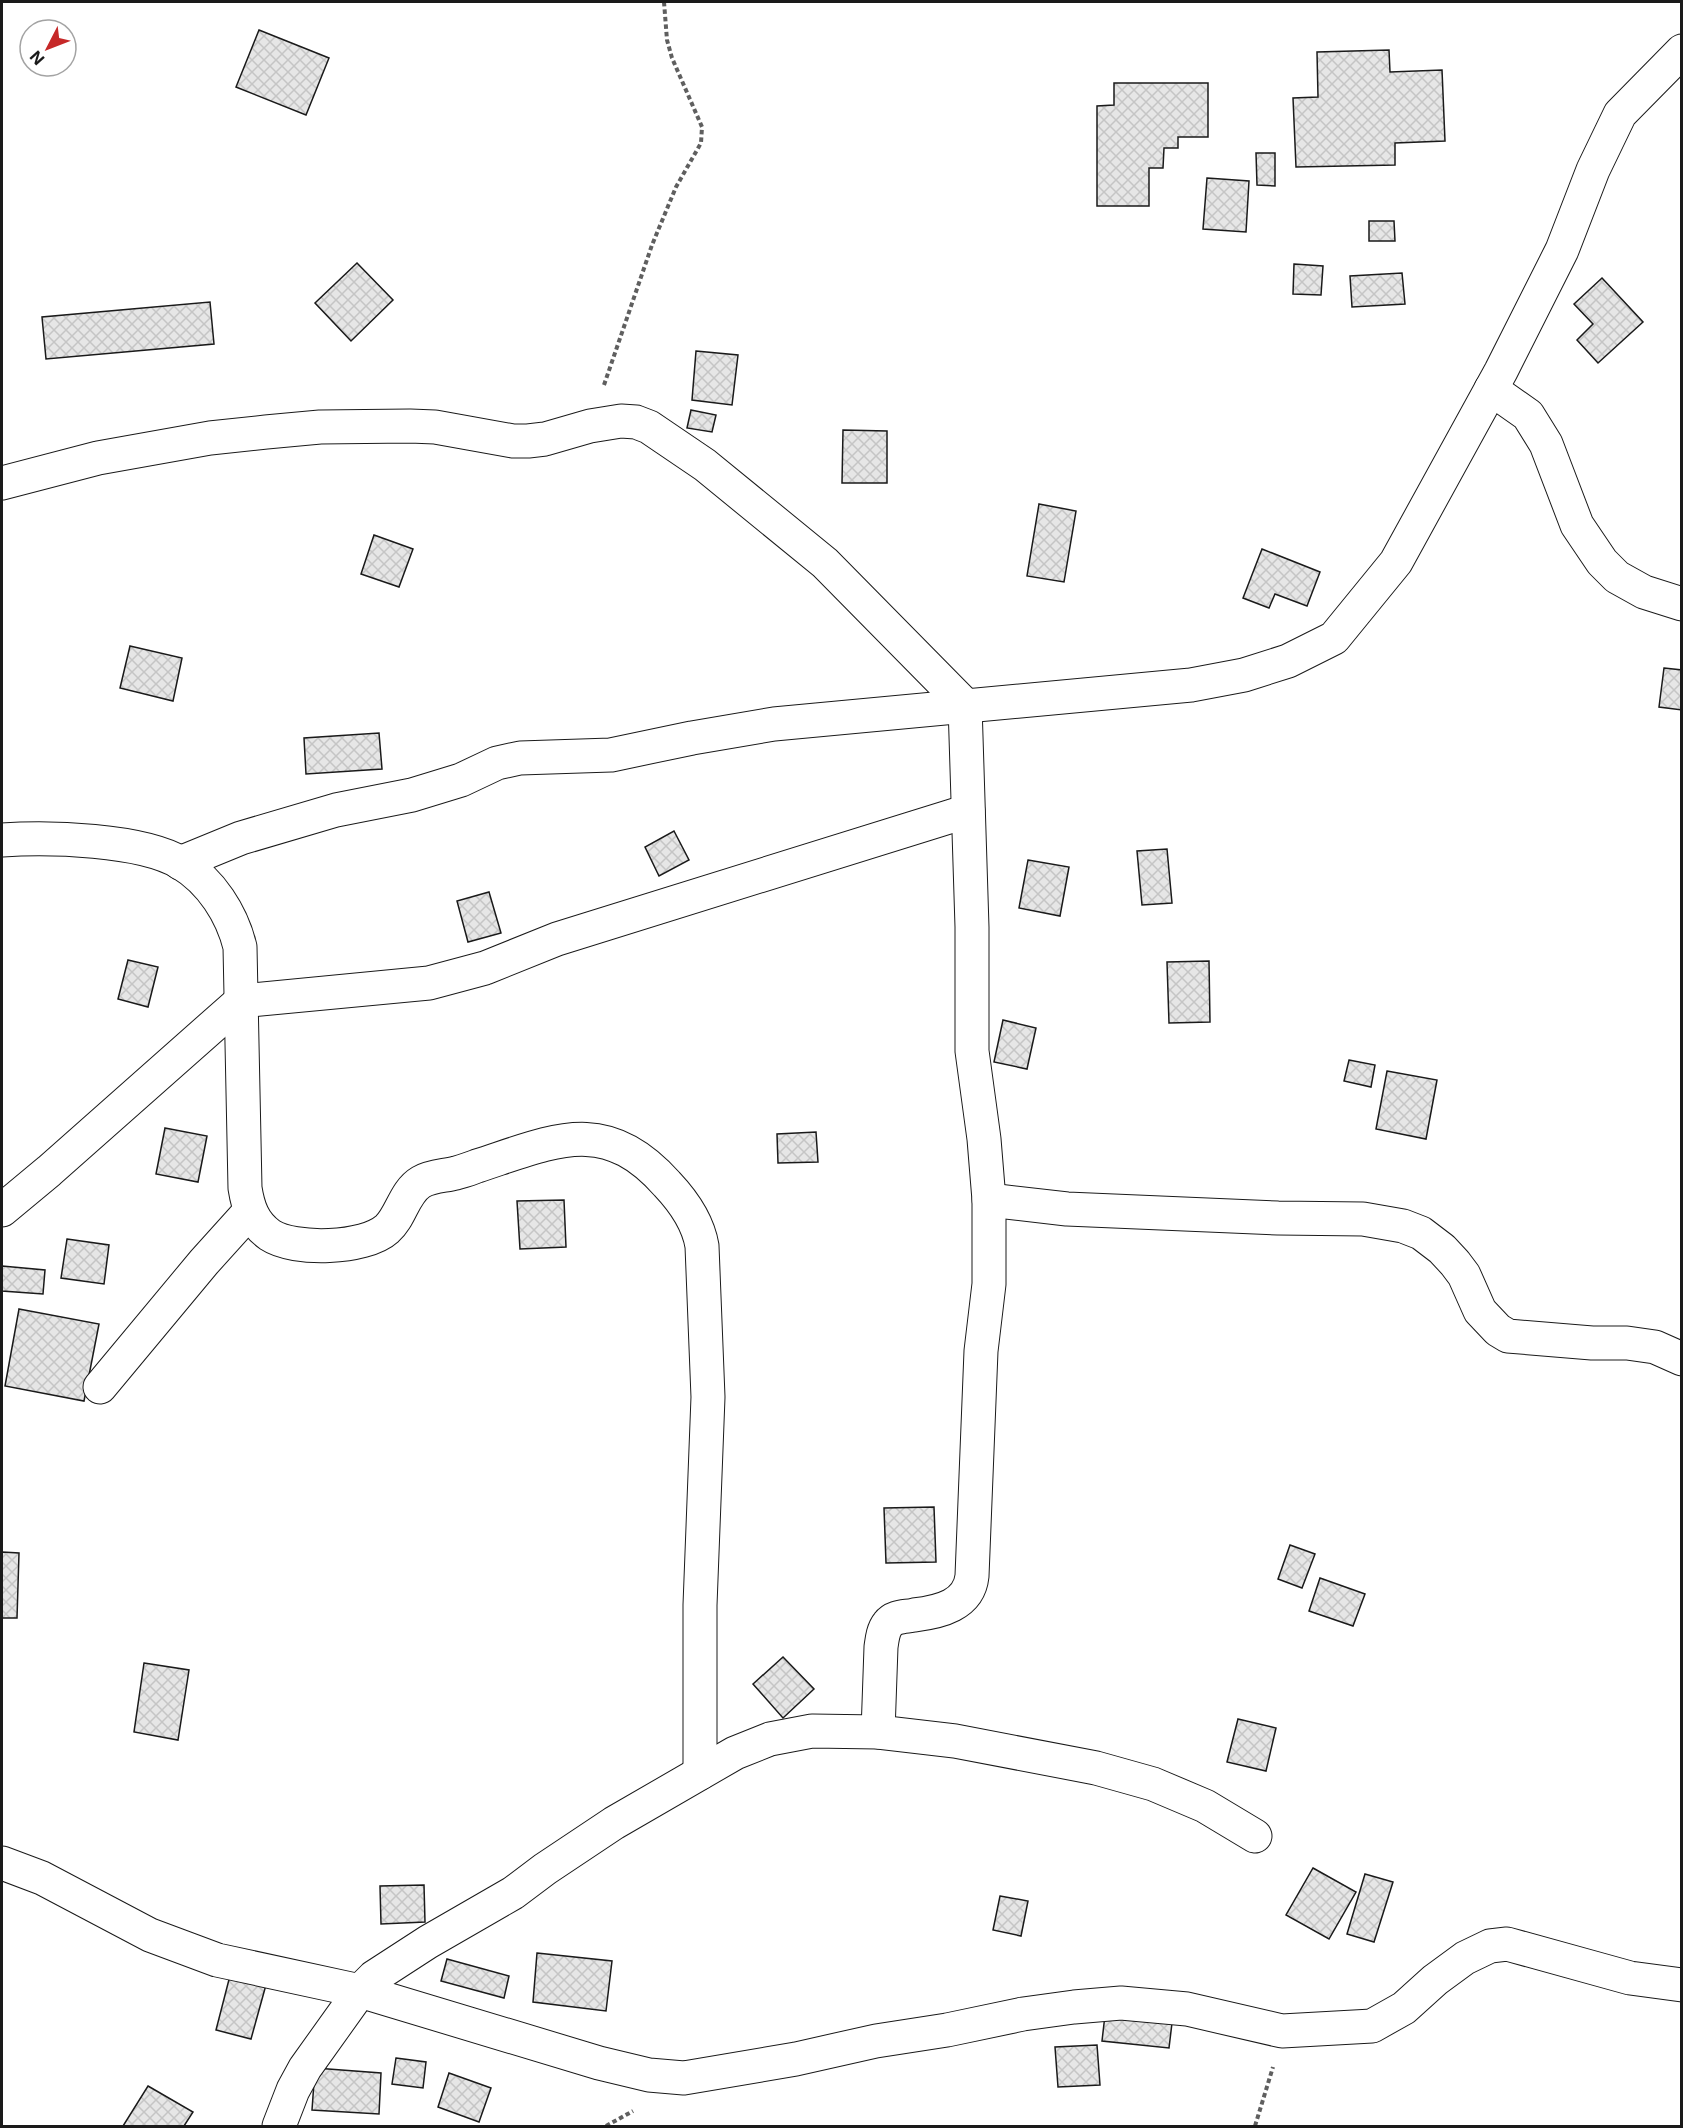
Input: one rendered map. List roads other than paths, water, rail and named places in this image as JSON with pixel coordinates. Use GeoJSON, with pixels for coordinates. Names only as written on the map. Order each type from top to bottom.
{"type":"FeatureCollection","features":[{"type":"Feature","properties":{"kind":"street"},"geometry":{"type":"LineString","coordinates":[[180,863],[241,838],[336,810],[412,795],[461,780],[496,763],[520,758],[611,755],[774,724],[1191,684],[1255,671],[1288,661],[1334,638],[1396,562],[1491,389],[1562,250],[1593,170],[1620,114],[1682,51]]}},
{"type":"Feature","properties":{"kind":"street"},"geometry":{"type":"LineString","coordinates":[[1491,389],[1528,415],[1546,444],[1577,525],[1602,562],[1617,577],[1644,592],[1682,604]]}},
{"type":"Feature","properties":{"kind":"street"},"geometry":{"type":"LineString","coordinates":[[2,483],[98,458],[210,438],[276,431],[320,427],[435,427],[513,441],[545,439],[590,426],[636,422],[649,427],[705,465],[825,563],[965,705],[972,927],[972,1051],[984,1139],[989,1200],[989,1284],[981,1351],[971,1584],[962,1599],[954,1605],[896,1618],[888,1623],[881,1647],[878,1732]]}},
{"type":"Feature","properties":{"kind":"street"},"geometry":{"type":"LineString","coordinates":[[2,1210],[242,1001],[429,983],[485,968],[556,939],[968,811]]}},
{"type":"Feature","properties":{"kind":"street"},"geometry":{"type":"LineString","coordinates":[[2,840],[25,838],[98,841],[152,852],[180,863],[212,890],[236,931],[240,947],[245,1188],[250,1211],[268,1233],[292,1244],[337,1244],[367,1240],[387,1229],[396,1219],[413,1189],[421,1181],[455,1174],[553,1142],[576,1138],[618,1145],[638,1157],[679,1197],[697,1228],[702,1246],[708,1396],[700,1605],[700,1773]]}},
{"type":"Feature","properties":{"kind":"street"},"geometry":{"type":"LineString","coordinates":[[989,1200],[1067,1209],[1278,1218],[1364,1219],[1402,1226],[1421,1233],[1442,1249],[1464,1275],[1480,1311],[1498,1330],[1508,1336],[1592,1343],[1628,1343],[1655,1347],[1682,1359]]}},
{"type":"Feature","properties":{"kind":"street"},"geometry":{"type":"LineString","coordinates":[[100,1387],[204,1262],[250,1211]]}},
{"type":"Feature","properties":{"kind":"street"},"geometry":{"type":"LineString","coordinates":[[279,2127],[293,2090],[305,2068],[360,1991],[374,1977],[513,1893],[614,1823],[735,1753],[770,1739],[812,1731],[878,1732],[955,1741],[1096,1768],[1131,1777],[1205,1806],[1255,1836]]}},
{"type":"Feature","properties":{"kind":"street"},"geometry":{"type":"LineString","coordinates":[[2,1863],[42,1878],[124,1922],[172,1944],[217,1960],[360,1991],[599,2063],[649,2075],[684,2078],[796,2059],[876,2041],[947,2030],[1023,2014],[1121,2003],[1187,2009],[1281,2031],[1371,2026],[1404,2008],[1435,1980],[1465,1958],[1490,1946],[1507,1944],[1630,1978],[1682,1985]]}}]}
